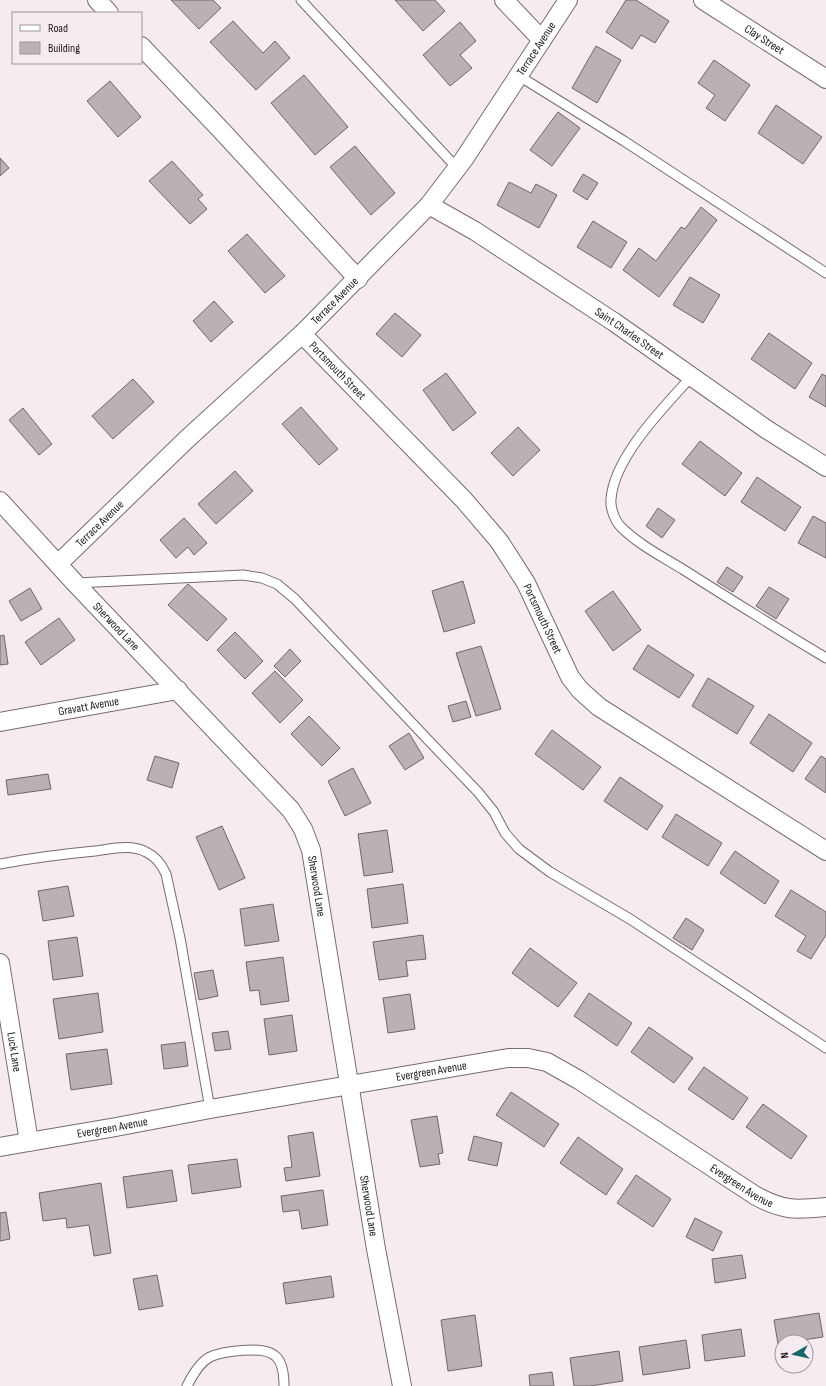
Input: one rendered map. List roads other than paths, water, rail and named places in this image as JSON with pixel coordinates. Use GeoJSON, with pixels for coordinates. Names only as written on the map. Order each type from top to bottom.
{"type":"FeatureCollection","features":[{"type":"Feature","properties":{"kind":"street"},"geometry":{"type":"LineString","coordinates":[[97,0],[108,12]]}},
{"type":"Feature","properties":{"kind":"street"},"geometry":{"type":"LineString","coordinates":[[504,0],[542,40]]}},
{"type":"Feature","properties":{"kind":"street","name":"Terrace Avenue"},"geometry":{"type":"LineString","coordinates":[[58,564],[188,439],[302,334],[358,279],[429,204],[457,168],[568,0]]}},
{"type":"Feature","properties":{"kind":"street","name":"Clay Street"},"geometry":{"type":"LineString","coordinates":[[703,0],[826,79]]}},
{"type":"Feature","properties":{"kind":"street"},"geometry":{"type":"LineString","coordinates":[[142,47],[221,130],[358,279]]}},
{"type":"Feature","properties":{"kind":"street","name":"Saint Charles Street"},"geometry":{"type":"LineString","coordinates":[[429,204],[475,231],[588,305],[766,429],[826,467]]}},
{"type":"Feature","properties":{"kind":"street","name":"Portsmouth Street"},"geometry":{"type":"LineString","coordinates":[[302,334],[464,500],[499,541],[526,583],[570,677],[580,690],[599,708],[826,851]]}},
{"type":"Feature","properties":{"kind":"street","name":"Sherwood Lane"},"geometry":{"type":"LineString","coordinates":[[0,501],[75,583],[291,810],[304,829],[311,850],[376,1249],[402,1386]]}},
{"type":"Feature","properties":{"kind":"street","name":"Gravatt Avenue"},"geometry":{"type":"LineString","coordinates":[[0,722],[178,690]]}},
{"type":"Feature","properties":{"kind":"street","name":"Luck Lane"},"geometry":{"type":"LineString","coordinates":[[0,963],[29,1142]]}},
{"type":"Feature","properties":{"kind":"street","name":"Evergreen Avenue"},"geometry":{"type":"LineString","coordinates":[[0,1147],[508,1058],[528,1058],[547,1062],[579,1080],[756,1196],[773,1205],[802,1209],[826,1207]]}},
{"type":"Feature","properties":{"kind":"lane"},"geometry":{"type":"LineString","coordinates":[[302,0],[457,168]]}},
{"type":"Feature","properties":{"kind":"lane"},"geometry":{"type":"LineString","coordinates":[[519,76],[650,158],[826,273]]}},
{"type":"Feature","properties":{"kind":"lane"},"geometry":{"type":"LineString","coordinates":[[691,377],[644,431],[627,456],[614,484],[611,501],[613,514],[620,526],[638,541],[732,601],[826,658]]}},
{"type":"Feature","properties":{"kind":"lane"},"geometry":{"type":"LineString","coordinates":[[75,583],[242,575],[262,578],[277,584],[295,599],[478,792],[494,812],[505,833],[519,850],[550,872],[630,919],[826,1048]]}},
{"type":"Feature","properties":{"kind":"lane"},"geometry":{"type":"LineString","coordinates":[[0,864],[56,854],[130,847],[146,852],[157,860],[166,874],[180,938],[210,1109]]}},
{"type":"Feature","properties":{"kind":"lane"},"geometry":{"type":"LineString","coordinates":[[187,1386],[193,1373],[209,1357],[235,1351],[259,1349],[273,1354],[281,1363],[284,1386]]}}]}
